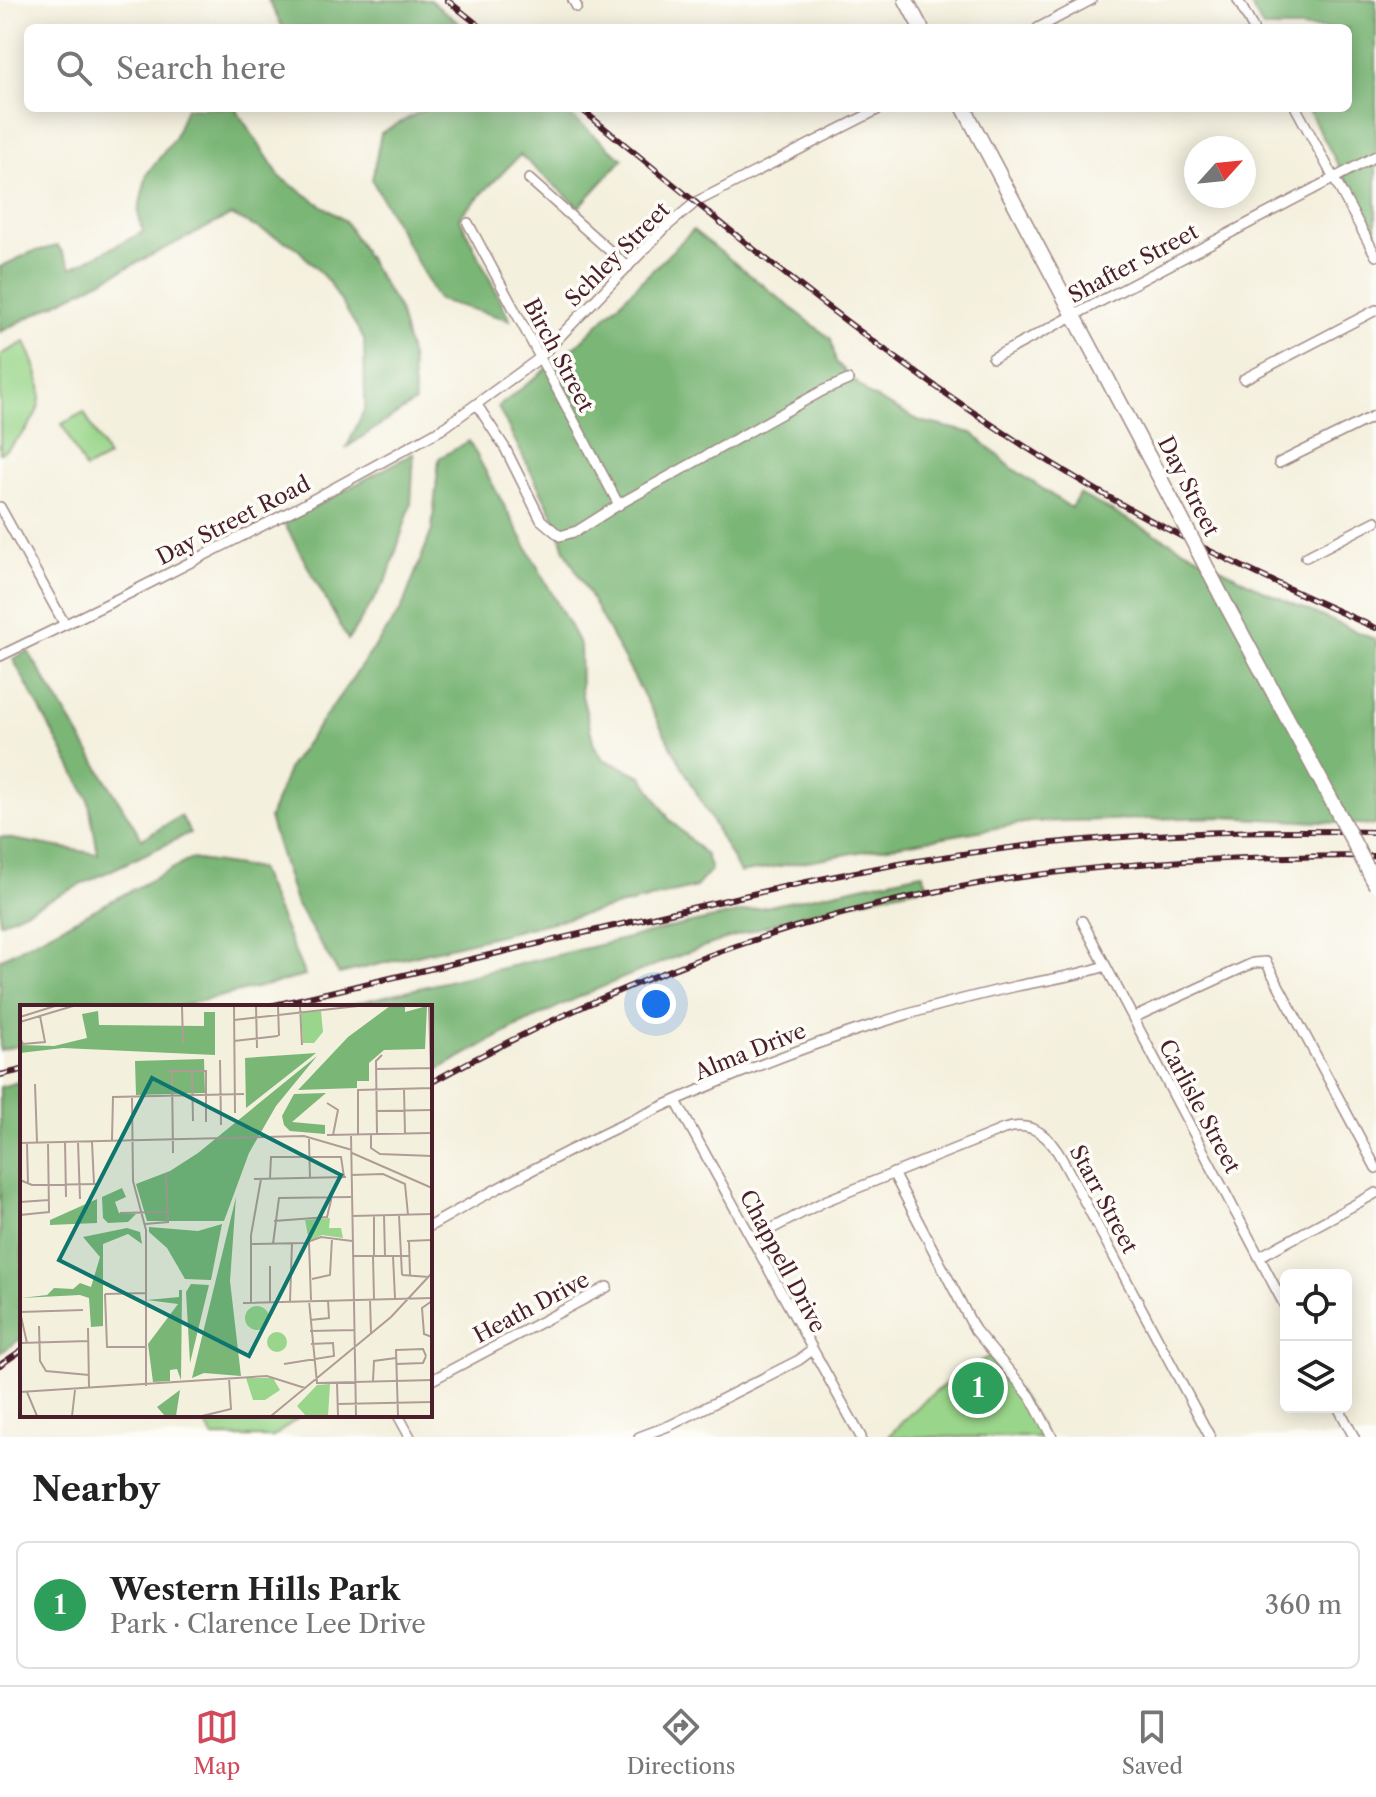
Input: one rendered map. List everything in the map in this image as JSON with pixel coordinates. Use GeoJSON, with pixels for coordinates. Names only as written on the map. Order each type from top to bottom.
{"type":"FeatureCollection","features":[{"type":"Feature","properties":{"kind":"main road"},"geometry":{"type":"LineString","coordinates":[[906,0],[919,24]]}},
{"type":"Feature","properties":{"kind":"main road","name":"Day Street"},"geometry":{"type":"LineString","coordinates":[[966,112],[1076,314],[1376,885]]}},
{"type":"Feature","properties":{"kind":"street"},"geometry":{"type":"LineString","coordinates":[[1046,24],[1091,0]]}},
{"type":"Feature","properties":{"kind":"street"},"geometry":{"type":"LineString","coordinates":[[1238,0],[1251,24]]}},
{"type":"Feature","properties":{"kind":"street","name":"Schley Street"},"geometry":{"type":"LineString","coordinates":[[478,404],[539,358],[666,227],[696,202],[873,112]]}},
{"type":"Feature","properties":{"kind":"street"},"geometry":{"type":"LineString","coordinates":[[1298,112],[1376,256]]}},
{"type":"Feature","properties":{"kind":"street","name":"Shafter Street"},"geometry":{"type":"LineString","coordinates":[[993,358],[1376,156]]}},
{"type":"Feature","properties":{"kind":"street"},"geometry":{"type":"LineString","coordinates":[[529,179],[628,267]]}},
{"type":"Feature","properties":{"kind":"street","name":"Birch Street"},"geometry":{"type":"LineString","coordinates":[[468,223],[619,505]]}},
{"type":"Feature","properties":{"kind":"street"},"geometry":{"type":"LineString","coordinates":[[1244,379],[1376,310]]}},
{"type":"Feature","properties":{"kind":"street"},"geometry":{"type":"LineString","coordinates":[[478,404],[505,448],[541,520],[560,536],[577,531],[822,391],[848,380]]}},
{"type":"Feature","properties":{"kind":"street","name":"Day Street Road"},"geometry":{"type":"LineString","coordinates":[[0,656],[318,497],[442,429],[478,404]]}},
{"type":"Feature","properties":{"kind":"street"},"geometry":{"type":"LineString","coordinates":[[1279,463],[1376,415]]}},
{"type":"Feature","properties":{"kind":"street"},"geometry":{"type":"LineString","coordinates":[[0,507],[64,623]]}},
{"type":"Feature","properties":{"kind":"street"},"geometry":{"type":"LineString","coordinates":[[1306,557],[1376,521]]}},
{"type":"Feature","properties":{"kind":"street","name":"Carlisle Street"},"geometry":{"type":"LineString","coordinates":[[1082,921],[1280,1297]]}},
{"type":"Feature","properties":{"kind":"street"},"geometry":{"type":"LineString","coordinates":[[1133,1018],[1263,960],[1269,966],[1376,1168]]}},
{"type":"Feature","properties":{"kind":"street","name":"Alma Drive"},"geometry":{"type":"LineString","coordinates":[[432,1225],[544,1164],[676,1101],[773,1061],[876,1024],[976,995],[1105,966]]}},
{"type":"Feature","properties":{"kind":"street","name":"Chappell Drive"},"geometry":{"type":"LineString","coordinates":[[676,1101],[861,1437]]}},
{"type":"Feature","properties":{"kind":"street","name":"Starr Street"},"geometry":{"type":"LineString","coordinates":[[752,1239],[825,1201],[893,1173],[1010,1127],[1029,1127],[1047,1137],[1063,1161],[1210,1437]]}},
{"type":"Feature","properties":{"kind":"street"},"geometry":{"type":"LineString","coordinates":[[893,1173],[975,1330],[1030,1396],[1052,1437]]}},
{"type":"Feature","properties":{"kind":"street"},"geometry":{"type":"LineString","coordinates":[[1259,1257],[1376,1193]]}},
{"type":"Feature","properties":{"kind":"street","name":"Heath Drive"},"geometry":{"type":"LineString","coordinates":[[432,1380],[607,1287]]}},
{"type":"Feature","properties":{"kind":"street"},"geometry":{"type":"LineString","coordinates":[[639,1437],[671,1425],[811,1351]]}},
{"type":"Feature","properties":{"kind":"street"},"geometry":{"type":"LineString","coordinates":[[1341,1413],[1354,1437]]}},
{"type":"Feature","properties":{"kind":"street"},"geometry":{"type":"LineString","coordinates":[[399,1417],[410,1437]]}},
{"type":"Feature","properties":{"kind":"green space"},"geometry":{"type":"Polygon","coordinates":[[[268,0],[430,0],[460,24],[281,24],[268,0]]]}},
{"type":"Feature","properties":{"kind":"green space"},"geometry":{"type":"Polygon","coordinates":[[[1248,0],[1376,0],[1376,234],[1309,112],[1352,112],[1352,24],[1261,24],[1248,0]]]}},
{"type":"Feature","properties":{"kind":"green space"},"geometry":{"type":"Polygon","coordinates":[[[184,112],[238,112],[281,178],[345,221],[399,310],[411,358],[415,402],[347,447],[365,408],[364,339],[329,282],[295,246],[231,215],[0,332],[0,267],[32,252],[58,246],[72,268],[143,232],[138,213],[147,174],[174,139],[184,112]]]}},
{"type":"Feature","properties":{"kind":"green space"},"geometry":{"type":"Polygon","coordinates":[[[420,112],[566,112],[623,159],[579,207],[520,155],[459,217],[510,320],[438,300],[372,180],[381,133],[420,112]]]}},
{"type":"Feature","properties":{"kind":"green space"},"geometry":{"type":"Polygon","coordinates":[[[693,230],[831,339],[836,362],[869,395],[920,421],[972,433],[1012,468],[1071,508],[1079,494],[1266,592],[1376,640],[1376,825],[1223,817],[1030,822],[740,873],[565,550],[555,519],[498,407],[578,344],[693,230]]]}},
{"type":"Feature","properties":{"kind":"green space"},"geometry":{"type":"Polygon","coordinates":[[[25,342],[38,377],[38,409],[24,432],[0,453],[0,355],[25,342]]]}},
{"type":"Feature","properties":{"kind":"green space"},"geometry":{"type":"Polygon","coordinates":[[[84,412],[108,457],[85,469],[62,424],[84,412]]]}},
{"type":"Feature","properties":{"kind":"green space"},"geometry":{"type":"Polygon","coordinates":[[[469,441],[580,645],[581,691],[594,745],[603,759],[642,776],[669,819],[706,855],[711,870],[696,887],[339,974],[295,902],[269,818],[289,767],[401,610],[432,530],[439,458],[469,441]]]}},
{"type":"Feature","properties":{"kind":"green space"},"geometry":{"type":"Polygon","coordinates":[[[414,453],[411,504],[387,579],[348,640],[284,523],[414,453]]]}},
{"type":"Feature","properties":{"kind":"green space"},"geometry":{"type":"Polygon","coordinates":[[[28,651],[142,839],[181,816],[190,833],[0,923],[0,837],[98,854],[88,798],[13,659],[28,651]]]}},
{"type":"Feature","properties":{"kind":"green space"},"geometry":{"type":"Polygon","coordinates":[[[191,859],[259,869],[305,976],[185,1005],[20,1005],[20,1045],[0,1050],[0,959],[191,859]]]}},
{"type":"Feature","properties":{"kind":"green space"},"geometry":{"type":"Polygon","coordinates":[[[922,873],[929,886],[825,909],[673,958],[574,999],[432,1073],[432,1005],[347,1005],[691,923],[922,873]]]}},
{"type":"Feature","properties":{"kind":"green space"},"geometry":{"type":"Polygon","coordinates":[[[20,1082],[20,1339],[0,1353],[0,1087],[20,1082]]]}},
{"type":"Feature","properties":{"kind":"green space"},"geometry":{"type":"Polygon","coordinates":[[[988,1357],[1020,1395],[1046,1437],[888,1437],[934,1392],[988,1357]]]}},
{"type":"Feature","properties":{"kind":"green space"},"geometry":{"type":"Polygon","coordinates":[[[201,1417],[299,1417],[273,1437],[213,1437],[201,1417]]]}},
{"type":"Feature","properties":{"kind":"railway"},"geometry":{"type":"LineString","coordinates":[[447,0],[477,24]]}},
{"type":"Feature","properties":{"kind":"railway"},"geometry":{"type":"LineString","coordinates":[[585,112],[810,294],[990,424],[1171,531],[1376,628]]}},
{"type":"Feature","properties":{"kind":"railway"},"geometry":{"type":"LineString","coordinates":[[275,1005],[746,895],[848,873],[974,852],[1088,840],[1203,833],[1376,832]]}},
{"type":"Feature","properties":{"kind":"railway"},"geometry":{"type":"LineString","coordinates":[[432,1082],[609,995],[733,947],[860,909],[981,883],[1093,868],[1206,860],[1376,856]]}},
{"type":"Feature","properties":{"kind":"railway"},"geometry":{"type":"LineString","coordinates":[[0,1075],[20,1070]]}},
{"type":"Feature","properties":{"kind":"railway"},"geometry":{"type":"LineString","coordinates":[[0,1365],[20,1351]]}},
{"type":"Feature","properties":{"kind":"place","name":"Western Hills Park"},"geometry":{"type":"Point","coordinates":[978,1388]}}]}
